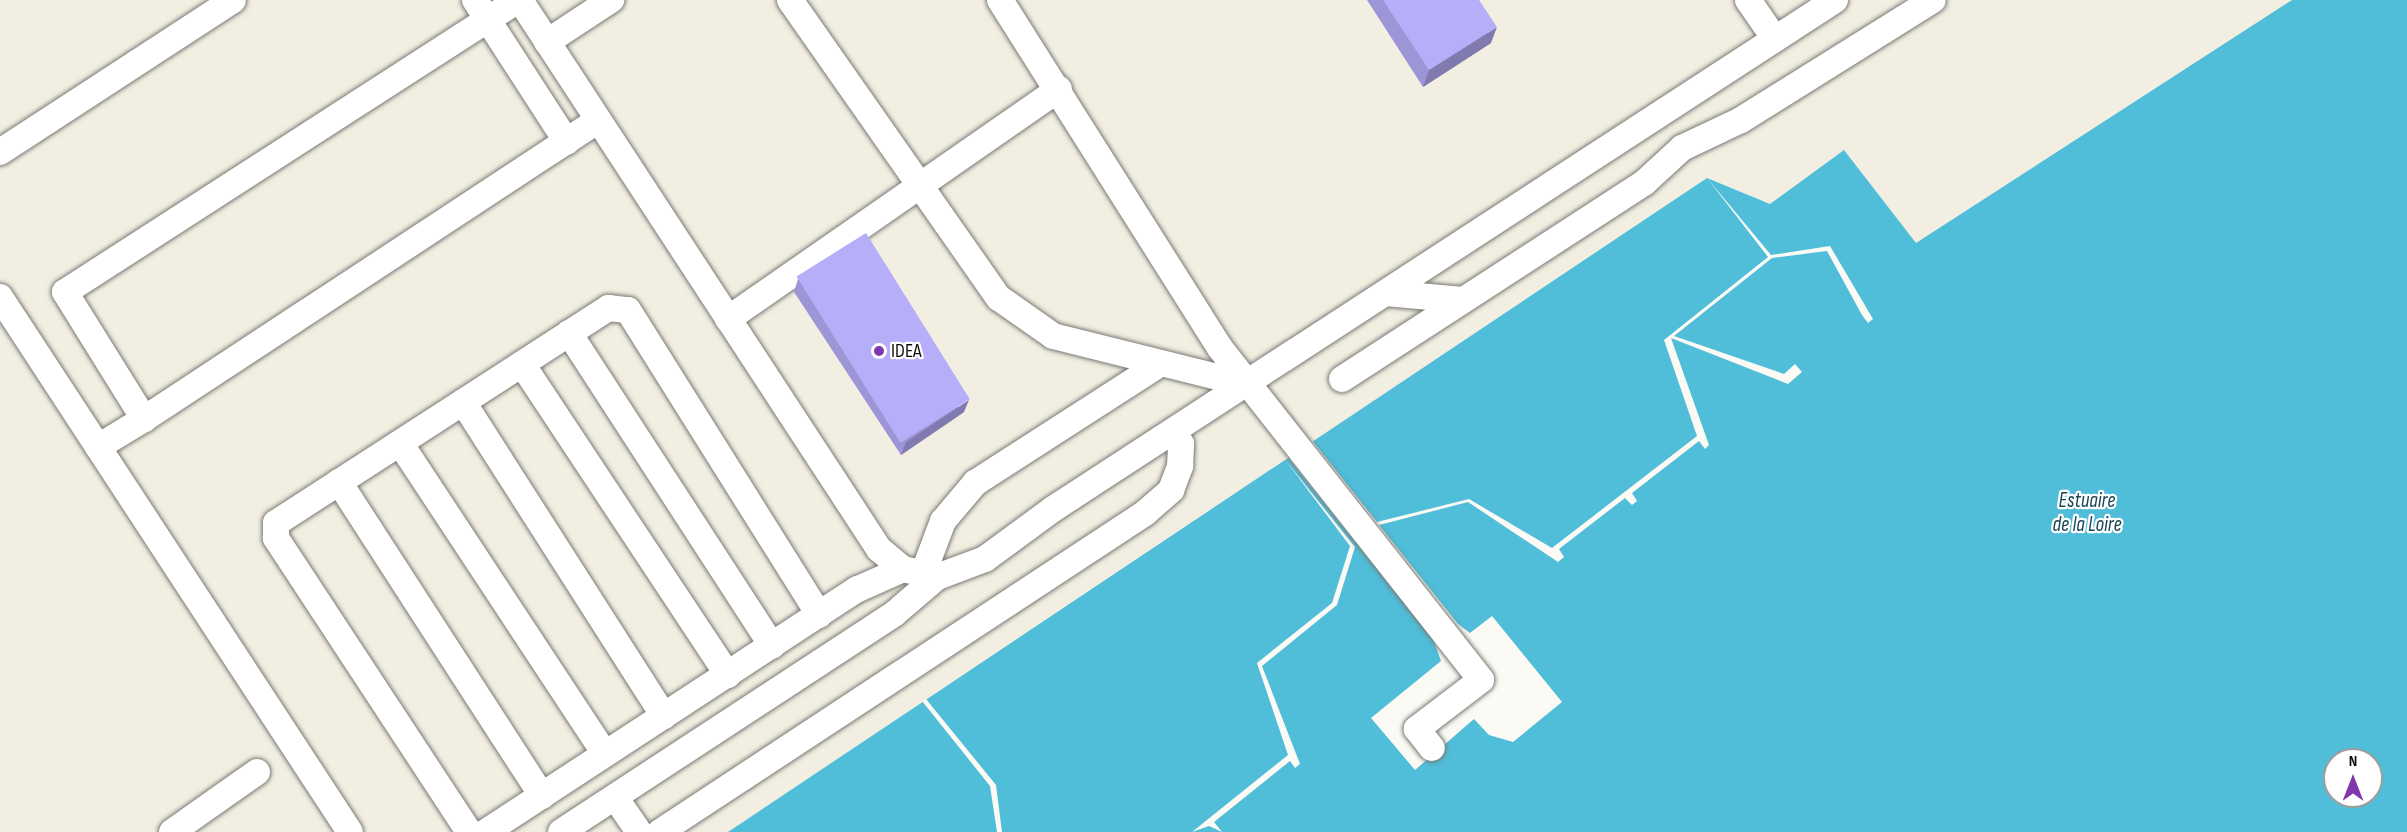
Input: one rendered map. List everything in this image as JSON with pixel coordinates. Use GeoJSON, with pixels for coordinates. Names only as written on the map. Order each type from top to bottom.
{"type":"FeatureCollection","features":[{"type":"Feature","properties":{"kind":"lane"},"geometry":{"type":"LineString","coordinates":[[0,152],[233,0]]}},
{"type":"Feature","properties":{"kind":"lane"},"geometry":{"type":"LineString","coordinates":[[144,419],[65,292],[481,10],[519,0],[879,549],[921,573]]}},
{"type":"Feature","properties":{"kind":"lane"},"geometry":{"type":"LineString","coordinates":[[547,42],[611,0]]}},
{"type":"Feature","properties":{"kind":"lane"},"geometry":{"type":"LineString","coordinates":[[790,0],[918,188],[999,298],[1053,336],[1246,384]]}},
{"type":"Feature","properties":{"kind":"lane"},"geometry":{"type":"LineString","coordinates":[[1000,0],[1246,384],[1481,680],[1417,729],[1432,748]]}},
{"type":"Feature","properties":{"kind":"lane"},"geometry":{"type":"LineString","coordinates":[[1748,0],[1775,39]]}},
{"type":"Feature","properties":{"kind":"lane"},"geometry":{"type":"LineString","coordinates":[[486,832],[819,615],[921,573],[985,559],[1173,431],[1835,0]]}},
{"type":"Feature","properties":{"kind":"lane"},"geometry":{"type":"LineString","coordinates":[[1342,379],[1644,183],[1682,148],[1741,120],[1933,0]]}},
{"type":"Feature","properties":{"kind":"lane"},"geometry":{"type":"LineString","coordinates":[[481,10],[567,142]]}},
{"type":"Feature","properties":{"kind":"lane"},"geometry":{"type":"LineString","coordinates":[[728,319],[1059,89]]}},
{"type":"Feature","properties":{"kind":"lane"},"geometry":{"type":"LineString","coordinates":[[98,447],[597,121]]}},
{"type":"Feature","properties":{"kind":"lane"},"geometry":{"type":"LineString","coordinates":[[1386,293],[1463,300]]}},
{"type":"Feature","properties":{"kind":"lane"},"geometry":{"type":"LineString","coordinates":[[0,297],[350,832]]}},
{"type":"Feature","properties":{"kind":"lane"},"geometry":{"type":"LineString","coordinates":[[469,832],[276,538],[276,523],[608,308],[628,310],[819,615]]}},
{"type":"Feature","properties":{"kind":"lane"},"geometry":{"type":"LineString","coordinates":[[569,333],[772,646]]}},
{"type":"Feature","properties":{"kind":"lane"},"geometry":{"type":"LineString","coordinates":[[522,364],[728,675]]}},
{"type":"Feature","properties":{"kind":"lane"},"geometry":{"type":"LineString","coordinates":[[561,832],[894,614],[921,573],[943,521],[975,483],[1160,364]]}},
{"type":"Feature","properties":{"kind":"lane"},"geometry":{"type":"LineString","coordinates":[[463,402],[664,716]]}},
{"type":"Feature","properties":{"kind":"lane"},"geometry":{"type":"LineString","coordinates":[[660,832],[1145,513],[1171,490],[1180,466],[1181,444],[1173,431]]}},
{"type":"Feature","properties":{"kind":"lane"},"geometry":{"type":"LineString","coordinates":[[400,442],[605,754]]}},
{"type":"Feature","properties":{"kind":"lane"},"geometry":{"type":"LineString","coordinates":[[339,482],[542,796]]}},
{"type":"Feature","properties":{"kind":"lane"},"geometry":{"type":"LineString","coordinates":[[172,832],[256,772]]}},
{"type":"Feature","properties":{"kind":"lane"},"geometry":{"type":"LineString","coordinates":[[615,797],[639,832]]}},
{"type":"Feature","properties":{"kind":"shaded area"},"geometry":{"type":"Polygon","coordinates":[[[0,0],[2292,0],[1916,243],[1844,150],[1770,204],[1707,178],[728,832],[0,832],[0,0]]]}},
{"type":"Feature","properties":{"kind":"water","name":"Estuaire de la Loire"},"geometry":{"type":"Polygon","coordinates":[[[2292,0],[2407,0],[2407,832],[728,832],[1707,178],[1770,204],[1844,150],[1916,243],[2292,0]]]}},
{"type":"Feature","properties":{"kind":"pier"},"geometry":{"type":"Polygon","coordinates":[[[1707,178],[1771,255],[1830,246],[1873,319],[1868,323],[1862,315],[1827,251],[1772,258],[1674,336],[1784,374],[1795,364],[1802,372],[1788,384],[1671,338],[1709,445],[1705,449],[1699,441],[1632,493],[1637,501],[1632,505],[1625,498],[1559,549],[1564,557],[1558,562],[1468,502],[1379,525],[1458,624],[1470,633],[1492,616],[1562,702],[1513,742],[1489,735],[1474,719],[1415,770],[1371,718],[1441,661],[1433,639],[1286,455],[1311,439],[1377,522],[1469,499],[1552,548],[1697,436],[1664,340],[1768,257],[1707,178]]]}},
{"type":"Feature","properties":{"kind":"pier"},"geometry":{"type":"Polygon","coordinates":[[[1283,457],[1355,547],[1337,605],[1262,666],[1300,764],[1295,768],[1290,761],[1214,822],[1222,832],[1209,826],[1192,832],[1288,755],[1257,663],[1332,603],[1350,546],[1283,457]]]}},
{"type":"Feature","properties":{"kind":"pier"},"geometry":{"type":"Polygon","coordinates":[[[926,699],[996,785],[1002,832],[997,832],[990,786],[922,701],[926,699]]]}},
{"type":"Feature","properties":{"kind":"building"},"geometry":{"type":"Polygon","coordinates":[[[1383,0],[1479,0],[1497,27],[1429,70],[1383,0]]]}},
{"type":"Feature","properties":{"kind":"building","name":"IDEA"},"geometry":{"type":"Polygon","coordinates":[[[866,233],[970,399],[900,443],[796,276],[866,233]]]}},
{"type":"Feature","properties":{"kind":"place","name":"IDEA"},"geometry":{"type":"Point","coordinates":[879,351]}}]}
